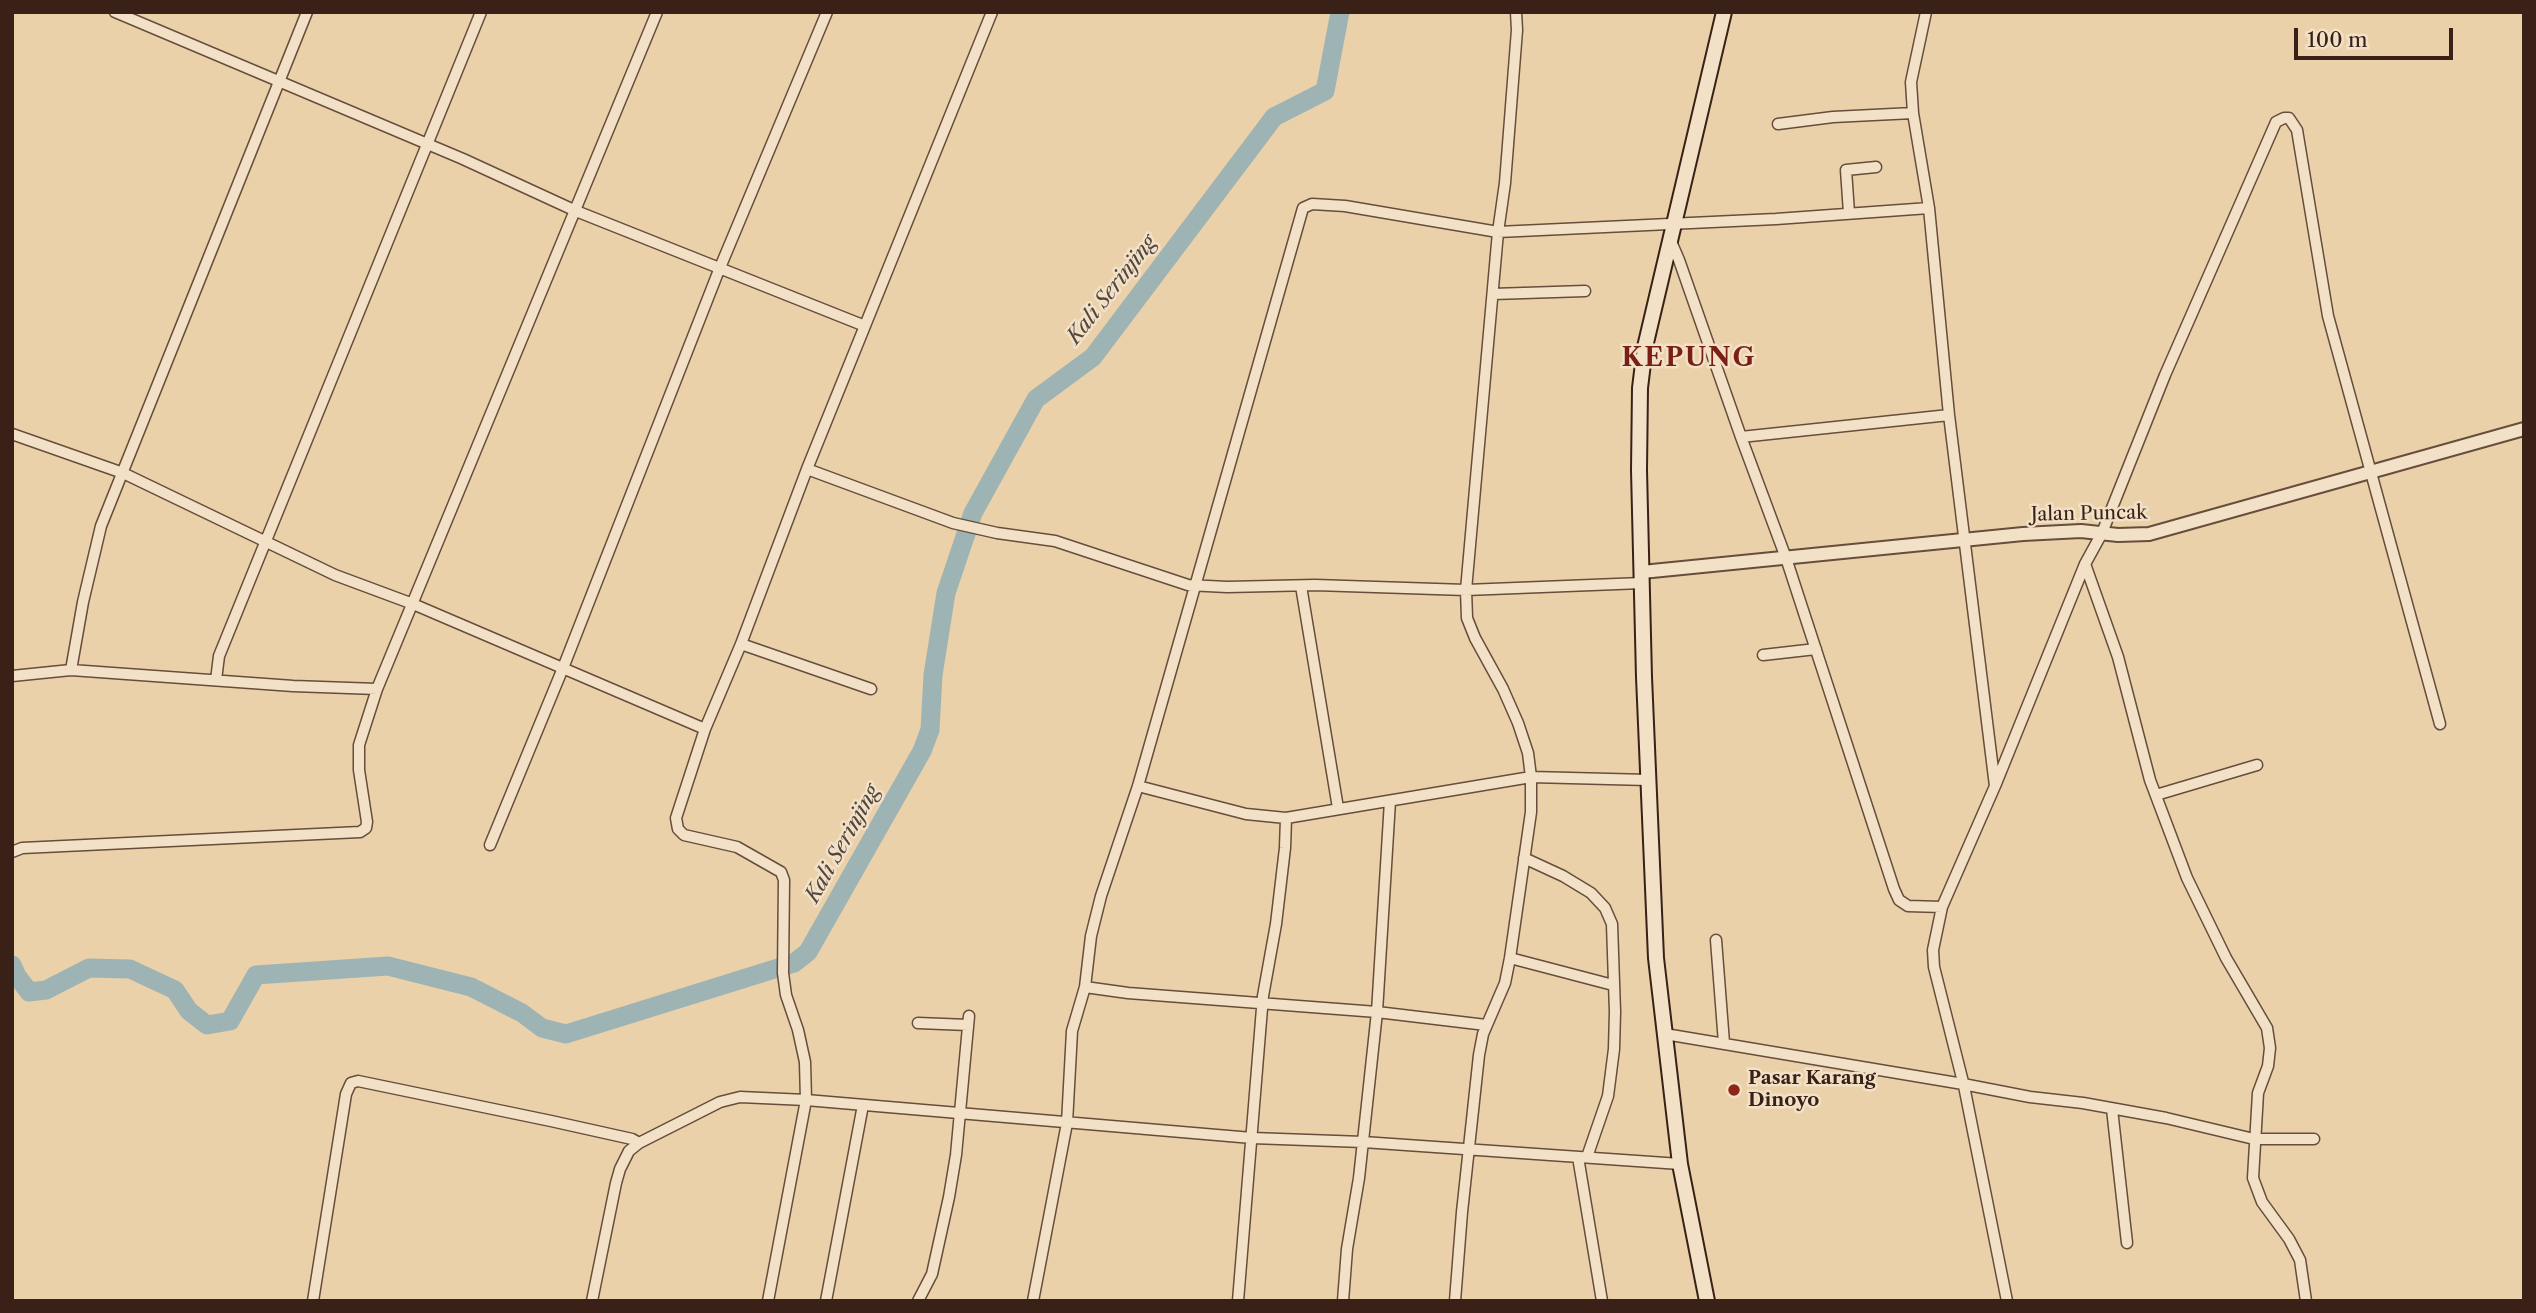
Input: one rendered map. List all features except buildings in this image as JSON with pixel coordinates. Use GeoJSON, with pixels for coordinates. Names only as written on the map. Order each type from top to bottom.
{"type":"FeatureCollection","features":[{"type":"Feature","properties":{"kind":"main road"},"geometry":{"type":"LineString","coordinates":[[1707,1301],[1680,1164],[1656,958],[1642,578],[1640,388],[1645,347],[1724,12]]}},
{"type":"Feature","properties":{"kind":"street"},"geometry":{"type":"LineString","coordinates":[[115,12],[278,83],[426,143],[576,211],[865,327]]}},
{"type":"Feature","properties":{"kind":"street"},"geometry":{"type":"LineString","coordinates":[[71,670],[83,602],[102,526],[307,12]]}},
{"type":"Feature","properties":{"kind":"street"},"geometry":{"type":"LineString","coordinates":[[216,680],[219,656],[481,12]]}},
{"type":"Feature","properties":{"kind":"street"},"geometry":{"type":"LineString","coordinates":[[12,852],[22,848],[360,832],[366,828],[359,770],[359,744],[377,689],[657,12]]}},
{"type":"Feature","properties":{"kind":"street"},"geometry":{"type":"LineString","coordinates":[[490,845],[563,668],[719,270],[827,12]]}},
{"type":"Feature","properties":{"kind":"street"},"geometry":{"type":"LineString","coordinates":[[768,1301],[806,1100],[805,1062],[786,995],[783,973],[785,894],[781,872],[737,847],[684,835],[678,828],[676,818],[705,729],[992,12]]}},
{"type":"Feature","properties":{"kind":"street"},"geometry":{"type":"LineString","coordinates":[[1455,1301],[1479,1055],[1486,1025],[1505,983],[1531,812],[1528,753],[1518,723],[1467,618],[1473,590],[1500,294],[1504,183],[1517,30],[1516,12]]}},
{"type":"Feature","properties":{"kind":"street"},"geometry":{"type":"LineString","coordinates":[[1926,12],[1911,82],[1913,113],[1929,208],[1949,415],[1994,786]]}},
{"type":"Feature","properties":{"kind":"street"},"geometry":{"type":"LineString","coordinates":[[1778,124],[1833,117],[1913,113]]}},
{"type":"Feature","properties":{"kind":"street"},"geometry":{"type":"LineString","coordinates":[[2007,1301],[1963,1084],[1934,967],[1933,950],[1942,907],[2085,564],[2102,533],[2181,337],[2276,122],[2284,118],[2289,118],[2297,130],[2329,316],[2440,724]]}},
{"type":"Feature","properties":{"kind":"street"},"geometry":{"type":"LineString","coordinates":[[1849,213],[1846,170],[1876,167]]}},
{"type":"Feature","properties":{"kind":"street"},"geometry":{"type":"LineString","coordinates":[[1033,1301],[1067,1122],[1072,1031],[1085,987],[1091,936],[1101,896],[1138,786],[1188,584],[1303,208],[1312,204],[1345,206],[1502,231],[1673,224],[1929,208]]}},
{"type":"Feature","properties":{"kind":"street"},"geometry":{"type":"LineString","coordinates":[[1670,239],[1786,558],[1894,890],[1899,900],[1908,906],[1942,907]]}},
{"type":"Feature","properties":{"kind":"street"},"geometry":{"type":"LineString","coordinates":[[1500,294],[1585,291]]}},
{"type":"Feature","properties":{"kind":"street"},"geometry":{"type":"LineString","coordinates":[[1741,437],[1949,415]]}},
{"type":"Feature","properties":{"kind":"street","name":"Jalan Puncak"},"geometry":{"type":"LineString","coordinates":[[1642,578],[1786,558],[1966,540],[2060,532],[2132,535],[2168,530],[2524,429]]}},
{"type":"Feature","properties":{"kind":"street"},"geometry":{"type":"LineString","coordinates":[[12,434],[122,473],[335,575],[413,604],[705,729]]}},
{"type":"Feature","properties":{"kind":"street"},"geometry":{"type":"LineString","coordinates":[[807,469],[953,523],[997,533],[1055,541],[1188,584],[1473,590],[1642,578]]}},
{"type":"Feature","properties":{"kind":"street"},"geometry":{"type":"LineString","coordinates":[[2085,564],[2118,657],[2131,714],[2155,794],[2187,878],[2226,958],[2267,1028],[2270,1048],[2268,1066],[2258,1093],[2253,1178],[2262,1202],[2289,1239],[2300,1260],[2306,1301]]}},
{"type":"Feature","properties":{"kind":"street"},"geometry":{"type":"LineString","coordinates":[[1301,586],[1338,808]]}},
{"type":"Feature","properties":{"kind":"street"},"geometry":{"type":"LineString","coordinates":[[741,644],[871,689]]}},
{"type":"Feature","properties":{"kind":"street"},"geometry":{"type":"LineString","coordinates":[[1763,655],[1816,649]]}},
{"type":"Feature","properties":{"kind":"street"},"geometry":{"type":"LineString","coordinates":[[12,676],[71,670],[377,689]]}},
{"type":"Feature","properties":{"kind":"street"},"geometry":{"type":"LineString","coordinates":[[2155,794],[2256,765]]}},
{"type":"Feature","properties":{"kind":"street"},"geometry":{"type":"LineString","coordinates":[[1138,786],[1246,814],[1286,818],[1531,777],[1648,780]]}},
{"type":"Feature","properties":{"kind":"street"},"geometry":{"type":"LineString","coordinates":[[1343,1301],[1348,1238],[1363,1142],[1377,1012],[1390,802]]}},
{"type":"Feature","properties":{"kind":"street"},"geometry":{"type":"LineString","coordinates":[[1238,1301],[1263,1002],[1285,848],[1286,818]]}},
{"type":"Feature","properties":{"kind":"street"},"geometry":{"type":"LineString","coordinates":[[1524,858],[1591,893],[1605,908],[1612,924],[1614,1049],[1608,1096],[1582,1157],[1602,1301]]}},
{"type":"Feature","properties":{"kind":"street"},"geometry":{"type":"LineString","coordinates":[[1716,940],[1724,1043]]}},
{"type":"Feature","properties":{"kind":"street"},"geometry":{"type":"LineString","coordinates":[[1510,958],[1613,985]]}},
{"type":"Feature","properties":{"kind":"street"},"geometry":{"type":"LineString","coordinates":[[1085,987],[1128,993],[1377,1012],[1486,1025]]}},
{"type":"Feature","properties":{"kind":"street"},"geometry":{"type":"LineString","coordinates":[[918,1023],[968,1021],[956,1155],[942,1234],[932,1274],[918,1301]]}},
{"type":"Feature","properties":{"kind":"street"},"geometry":{"type":"LineString","coordinates":[[1665,1034],[2166,1118],[2254,1139],[2314,1139]]}},
{"type":"Feature","properties":{"kind":"street"},"geometry":{"type":"LineString","coordinates":[[313,1301],[346,1094],[351,1083],[358,1082],[551,1121],[632,1139],[639,1143]]}},
{"type":"Feature","properties":{"kind":"street"},"geometry":{"type":"LineString","coordinates":[[592,1301],[620,1169],[629,1151],[639,1143],[730,1098],[806,1100],[1252,1138],[1363,1142],[1680,1164]]}},
{"type":"Feature","properties":{"kind":"street"},"geometry":{"type":"LineString","coordinates":[[826,1301],[863,1105]]}},
{"type":"Feature","properties":{"kind":"street"},"geometry":{"type":"LineString","coordinates":[[2112,1109],[2127,1243]]}},
{"type":"Feature","properties":{"kind":"waterway","name":"Kali Serinjing"},"geometry":{"type":"LineString","coordinates":[[12,965],[29,992],[46,990],[89,968],[130,969],[175,990],[189,1011],[207,1025],[230,1021],[256,975],[388,966],[471,987],[522,1013],[542,1028],[566,1034],[794,963],[808,952],[922,751],[930,730],[933,675],[946,593],[973,513],[1036,399],[1093,357],[1274,117],[1325,91],[1340,12]]}},
{"type":"Feature","properties":{"kind":"place","name":"Pasar Karang Dinoyo"},"geometry":{"type":"Point","coordinates":[1734,1090]}},
{"type":"Feature","properties":{"kind":"district","name":"KEPUNG"},"geometry":{"type":"Point","coordinates":[1689,358]}}]}
